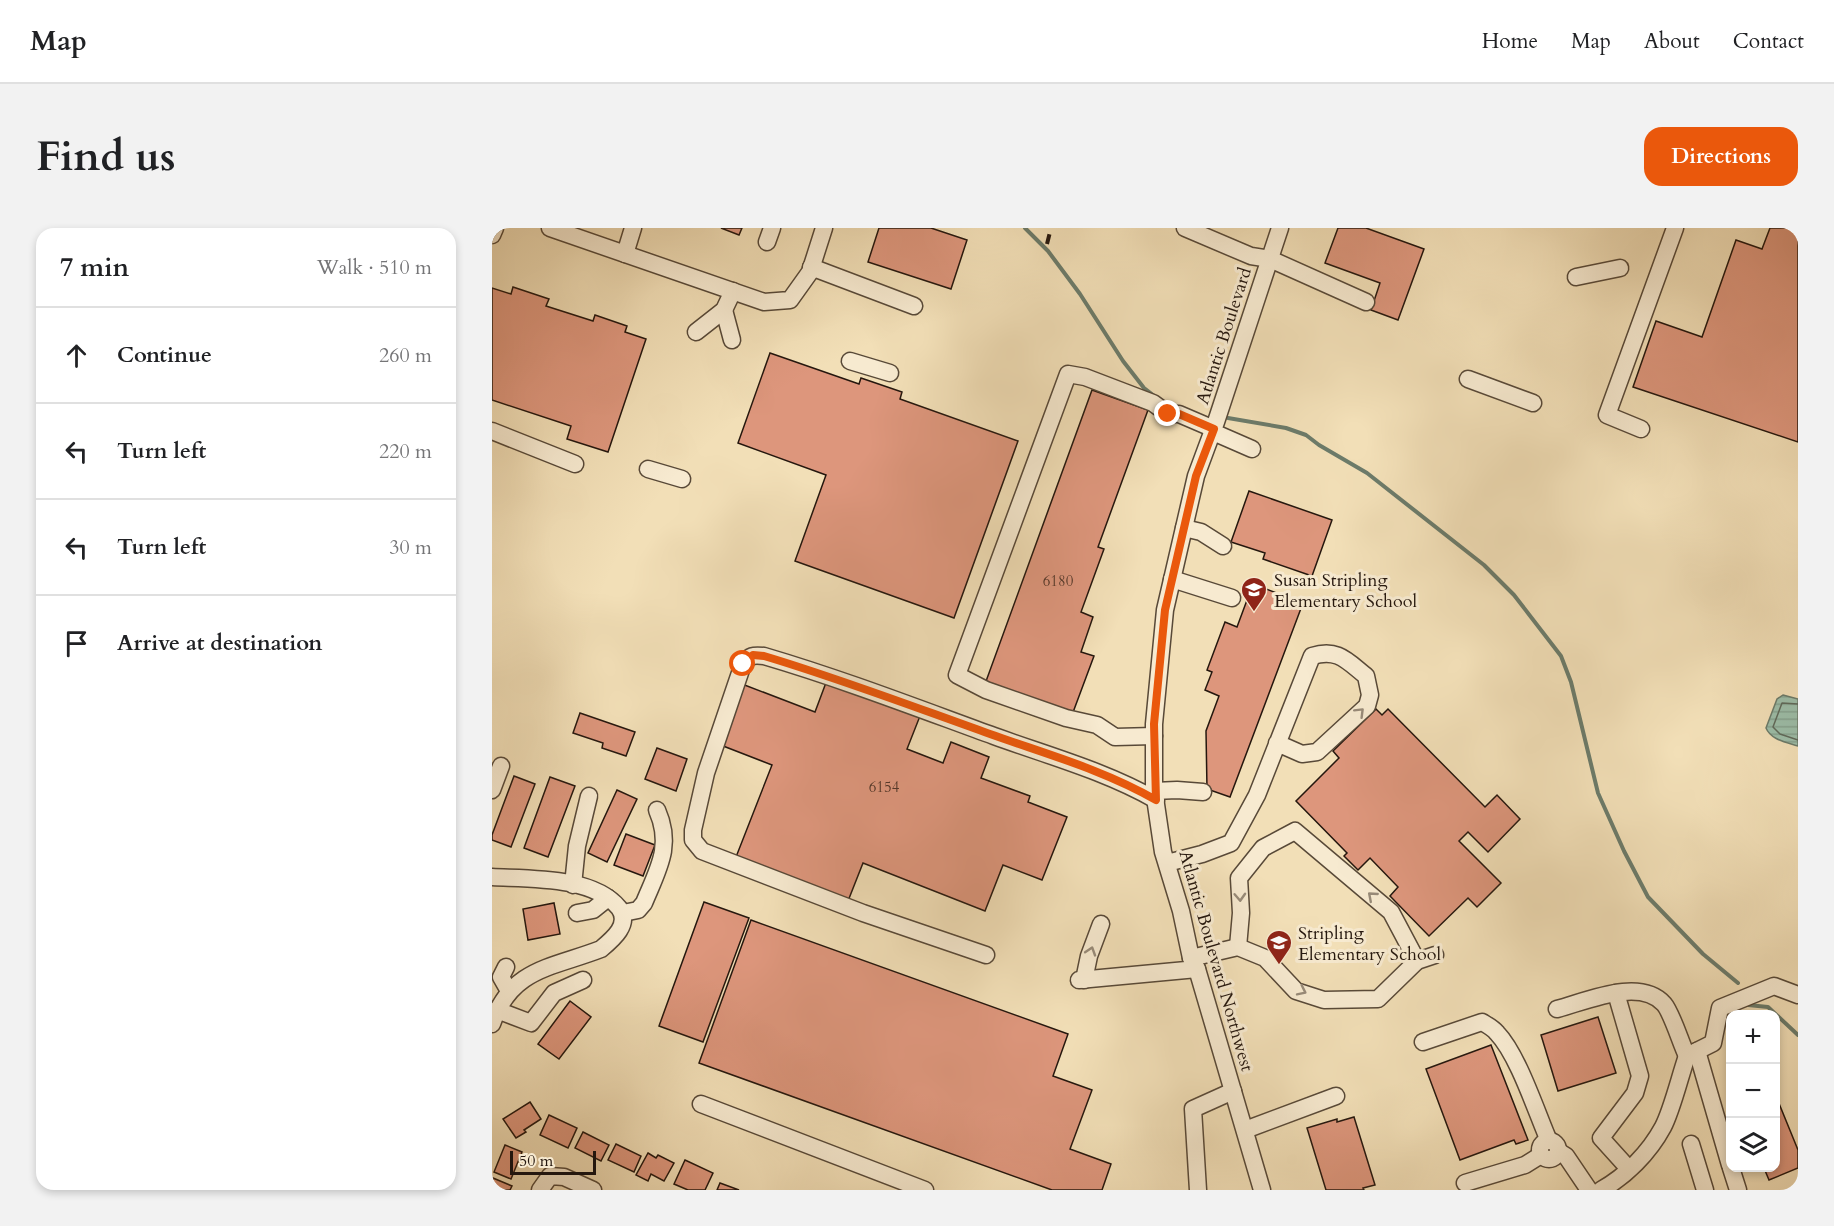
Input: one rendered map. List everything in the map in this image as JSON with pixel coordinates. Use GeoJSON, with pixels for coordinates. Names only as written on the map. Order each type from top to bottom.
{"type":"FeatureCollection","features":[{"type":"Feature","properties":{"kind":"street"},"geometry":{"type":"LineString","coordinates":[[492,235],[495,228]]}},
{"type":"Feature","properties":{"kind":"street"},"geometry":{"type":"LineString","coordinates":[[550,228],[764,302],[790,300],[811,267],[824,228]]}},
{"type":"Feature","properties":{"kind":"street"},"geometry":{"type":"LineString","coordinates":[[625,254],[633,228]]}},
{"type":"Feature","properties":{"kind":"street"},"geometry":{"type":"LineString","coordinates":[[1185,228],[1251,256],[1270,259],[1366,302]]}},
{"type":"Feature","properties":{"kind":"street","name":"Atlantic Boulevard"},"geometry":{"type":"LineString","coordinates":[[1214,428],[1281,228]]}},
{"type":"Feature","properties":{"kind":"street"},"geometry":{"type":"LineString","coordinates":[[1641,429],[1607,415],[1675,228]]}},
{"type":"Feature","properties":{"kind":"street"},"geometry":{"type":"LineString","coordinates":[[811,267],[914,306]]}},
{"type":"Feature","properties":{"kind":"street"},"geometry":{"type":"LineString","coordinates":[[1576,278],[1620,268]]}},
{"type":"Feature","properties":{"kind":"street"},"geometry":{"type":"LineString","coordinates":[[696,332],[724,310],[733,291]]}},
{"type":"Feature","properties":{"kind":"street"},"geometry":{"type":"LineString","coordinates":[[724,310],[732,340]]}},
{"type":"Feature","properties":{"kind":"street"},"geometry":{"type":"LineString","coordinates":[[850,361],[890,373]]}},
{"type":"Feature","properties":{"kind":"street"},"geometry":{"type":"LineString","coordinates":[[1155,736],[1115,737],[1097,725],[1066,718],[986,690],[957,675],[1068,374],[1085,377],[1153,403],[1168,414],[1179,414],[1214,428],[1252,449]]}},
{"type":"Feature","properties":{"kind":"street"},"geometry":{"type":"LineString","coordinates":[[1468,379],[1533,403]]}},
{"type":"Feature","properties":{"kind":"street","name":"Atlantic Boulevard Northwest"},"geometry":{"type":"LineString","coordinates":[[1214,428],[1196,476],[1165,610],[1155,736],[1155,796],[1163,852],[1262,1190]]}},
{"type":"Feature","properties":{"kind":"street"},"geometry":{"type":"LineString","coordinates":[[492,431],[575,464]]}},
{"type":"Feature","properties":{"kind":"street"},"geometry":{"type":"LineString","coordinates":[[648,469],[682,479]]}},
{"type":"Feature","properties":{"kind":"street"},"geometry":{"type":"LineString","coordinates":[[1184,528],[1201,532],[1223,546]]}},
{"type":"Feature","properties":{"kind":"street"},"geometry":{"type":"LineString","coordinates":[[1172,579],[1232,598]]}},
{"type":"Feature","properties":{"kind":"street"},"geometry":{"type":"LineString","coordinates":[[1167,864],[1231,843],[1257,795],[1276,743],[1312,656],[1322,652],[1336,653],[1366,676],[1370,695],[1367,706],[1317,752],[1302,754],[1276,743]]}},
{"type":"Feature","properties":{"kind":"street"},"geometry":{"type":"LineString","coordinates":[[987,955],[863,913],[702,851],[697,846],[693,840],[693,830],[706,773],[736,683],[743,664],[748,658],[753,655],[764,656],[872,690],[1093,770],[1155,796],[1177,790],[1203,792]]}},
{"type":"Feature","properties":{"kind":"street"},"geometry":{"type":"LineString","coordinates":[[492,790],[501,766]]}},
{"type":"Feature","properties":{"kind":"street"},"geometry":{"type":"LineString","coordinates":[[573,885],[577,846],[589,796]]}},
{"type":"Feature","properties":{"kind":"street"},"geometry":{"type":"LineString","coordinates":[[623,913],[638,910],[644,903],[665,845],[664,825],[657,810]]}},
{"type":"Feature","properties":{"kind":"street"},"geometry":{"type":"LineString","coordinates":[[1238,947],[1241,913],[1239,878],[1263,848],[1295,831],[1391,912],[1417,961]]}},
{"type":"Feature","properties":{"kind":"street"},"geometry":{"type":"LineString","coordinates":[[492,877],[586,887],[608,898],[623,913],[624,922],[620,930],[601,949],[527,976],[502,978],[494,1017],[531,1023],[554,993],[583,980]]}},
{"type":"Feature","properties":{"kind":"street"},"geometry":{"type":"LineString","coordinates":[[577,913],[593,910],[608,898]]}},
{"type":"Feature","properties":{"kind":"street"},"geometry":{"type":"LineString","coordinates":[[1101,924],[1082,980],[1194,963],[1238,947],[1265,958],[1296,991],[1324,1000],[1378,999],[1417,961],[1435,955]]}},
{"type":"Feature","properties":{"kind":"street"},"geometry":{"type":"LineString","coordinates":[[1601,1190],[1615,1182],[1641,1158],[1663,1126],[1692,1053],[1713,1043],[1720,1008],[1774,986],[1798,995]]}},
{"type":"Feature","properties":{"kind":"street"},"geometry":{"type":"LineString","coordinates":[[1557,1009],[1627,990],[1653,995],[1665,1005],[1692,1053],[1726,1152]]}},
{"type":"Feature","properties":{"kind":"street"},"geometry":{"type":"LineString","coordinates":[[1616,993],[1640,1076],[1635,1093],[1600,1138],[1629,1169]]}},
{"type":"Feature","properties":{"kind":"street"},"geometry":{"type":"LineString","coordinates":[[1423,1042],[1482,1022],[1497,1033],[1510,1053],[1549,1149],[1566,1156],[1589,1190]]}},
{"type":"Feature","properties":{"kind":"street"},"geometry":{"type":"LineString","coordinates":[[1198,1190],[1193,1109],[1233,1091]]}},
{"type":"Feature","properties":{"kind":"street"},"geometry":{"type":"LineString","coordinates":[[1245,1130],[1336,1096]]}},
{"type":"Feature","properties":{"kind":"street"},"geometry":{"type":"LineString","coordinates":[[701,1104],[925,1190]]}},
{"type":"Feature","properties":{"kind":"street"},"geometry":{"type":"LineString","coordinates":[[1691,1144],[1705,1190]]}},
{"type":"Feature","properties":{"kind":"street"},"geometry":{"type":"LineString","coordinates":[[1466,1183],[1525,1165],[1549,1149]]}},
{"type":"Feature","properties":{"kind":"street"},"geometry":{"type":"LineString","coordinates":[[1733,1172],[1738,1190]]}},
{"type":"Feature","properties":{"kind":"street"},"geometry":{"type":"LineString","coordinates":[[540,1190],[550,1176],[564,1177],[594,1190]]}},
{"type":"Feature","properties":{"kind":"water"},"geometry":{"type":"Polygon","coordinates":[[[1783,695],[1798,699],[1798,746],[1775,738],[1766,728],[1777,699],[1783,695]]]}},
{"type":"Feature","properties":{"kind":"building"},"geometry":{"type":"Polygon","coordinates":[[[721,228],[742,228],[739,235],[721,228]]]}},
{"type":"Feature","properties":{"kind":"building"},"geometry":{"type":"Polygon","coordinates":[[[879,228],[931,228],[967,240],[951,289],[868,262],[879,228]]]}},
{"type":"Feature","properties":{"kind":"building"},"geometry":{"type":"Polygon","coordinates":[[[1338,228],[1366,228],[1424,249],[1398,320],[1371,310],[1380,283],[1325,263],[1338,228]]]}},
{"type":"Feature","properties":{"kind":"building"},"geometry":{"type":"Polygon","coordinates":[[[1770,228],[1798,228],[1798,442],[1633,387],[1656,321],[1702,337],[1736,240],[1762,249],[1770,228]]]}},
{"type":"Feature","properties":{"kind":"building"},"geometry":{"type":"Polygon","coordinates":[[[513,287],[549,299],[546,306],[593,321],[595,315],[627,326],[625,332],[646,339],[608,452],[567,439],[571,426],[492,400],[492,288],[511,294],[513,287]]]}},
{"type":"Feature","properties":{"kind":"building"},"geometry":{"type":"Polygon","coordinates":[[[770,353],[859,384],[861,378],[902,392],[900,399],[1018,441],[954,618],[795,561],[826,475],[738,443],[770,353]]]}},
{"type":"Feature","properties":{"kind":"building"},"geometry":{"type":"Polygon","coordinates":[[[1092,390],[1148,410],[1098,547],[1104,549],[1081,612],[1093,617],[1081,652],[1094,656],[1072,715],[985,684],[1092,390]]]}},
{"type":"Feature","properties":{"kind":"building"},"geometry":{"type":"Polygon","coordinates":[[[1249,491],[1332,520],[1312,576],[1263,559],[1265,553],[1231,542],[1249,491]]]}},
{"type":"Feature","properties":{"kind":"building"},"geometry":{"type":"Polygon","coordinates":[[[1253,584],[1303,603],[1230,797],[1207,789],[1206,731],[1219,696],[1205,690],[1212,672],[1207,670],[1225,622],[1237,627],[1253,584]]]}},
{"type":"Feature","properties":{"kind":"building"},"geometry":{"type":"Polygon","coordinates":[[[827,680],[920,716],[907,749],[943,763],[951,742],[989,757],[981,778],[1030,796],[1028,802],[1067,817],[1042,880],[1003,865],[985,911],[863,863],[848,901],[736,857],[772,765],[718,744],[742,684],[815,712],[827,680]]]}},
{"type":"Feature","properties":{"kind":"building"},"geometry":{"type":"Polygon","coordinates":[[[1376,709],[1382,715],[1388,709],[1485,807],[1497,795],[1520,819],[1488,852],[1468,832],[1459,841],[1501,883],[1477,907],[1468,898],[1429,936],[1390,896],[1398,887],[1370,858],[1358,870],[1344,856],[1347,853],[1296,801],[1339,758],[1333,751],[1376,709]]]}},
{"type":"Feature","properties":{"kind":"building"},"geometry":{"type":"Polygon","coordinates":[[[580,713],[635,732],[626,756],[602,748],[603,743],[573,733],[580,713]]]}},
{"type":"Feature","properties":{"kind":"building"},"geometry":{"type":"Polygon","coordinates":[[[657,748],[687,759],[676,791],[645,779],[657,748]]]}},
{"type":"Feature","properties":{"kind":"building"},"geometry":{"type":"Polygon","coordinates":[[[514,776],[535,784],[511,847],[492,840],[492,835],[514,776]]]}},
{"type":"Feature","properties":{"kind":"building"},"geometry":{"type":"Polygon","coordinates":[[[550,777],[575,786],[548,857],[524,848],[550,777]]]}},
{"type":"Feature","properties":{"kind":"building"},"geometry":{"type":"Polygon","coordinates":[[[617,790],[637,799],[607,862],[588,853],[617,790]]]}},
{"type":"Feature","properties":{"kind":"building"},"geometry":{"type":"Polygon","coordinates":[[[626,834],[655,845],[643,876],[614,865],[626,834]]]}},
{"type":"Feature","properties":{"kind":"building"},"geometry":{"type":"Polygon","coordinates":[[[704,902],[749,918],[703,1042],[659,1026],[704,902]]]}},
{"type":"Feature","properties":{"kind":"building"},"geometry":{"type":"Polygon","coordinates":[[[554,903],[560,934],[528,940],[523,909],[554,903]]]}},
{"type":"Feature","properties":{"kind":"building"},"geometry":{"type":"Polygon","coordinates":[[[751,920],[1068,1034],[1053,1076],[1092,1090],[1070,1149],[1111,1164],[1102,1190],[1052,1190],[699,1063],[751,920]]]}},
{"type":"Feature","properties":{"kind":"building"},"geometry":{"type":"Polygon","coordinates":[[[570,1001],[591,1017],[559,1059],[538,1044],[570,1001]]]}},
{"type":"Feature","properties":{"kind":"building"},"geometry":{"type":"Polygon","coordinates":[[[1598,1017],[1616,1073],[1558,1091],[1541,1035],[1598,1017]]]}},
{"type":"Feature","properties":{"kind":"building"},"geometry":{"type":"Polygon","coordinates":[[[1491,1045],[1528,1140],[1516,1144],[1514,1140],[1460,1160],[1426,1069],[1491,1045]]]}},
{"type":"Feature","properties":{"kind":"building"},"geometry":{"type":"Polygon","coordinates":[[[530,1102],[541,1119],[516,1138],[503,1119],[530,1102]]]}},
{"type":"Feature","properties":{"kind":"building"},"geometry":{"type":"Polygon","coordinates":[[[1780,1106],[1798,1150],[1798,1168],[1769,1180],[1766,1172],[1780,1172],[1780,1106]]]}},
{"type":"Feature","properties":{"kind":"building"},"geometry":{"type":"Polygon","coordinates":[[[549,1115],[577,1128],[568,1148],[540,1135],[549,1115]]]}},
{"type":"Feature","properties":{"kind":"building"},"geometry":{"type":"Polygon","coordinates":[[[1354,1117],[1375,1185],[1363,1188],[1364,1190],[1326,1190],[1307,1128],[1337,1119],[1337,1122],[1354,1117]]]}},
{"type":"Feature","properties":{"kind":"building"},"geometry":{"type":"Polygon","coordinates":[[[583,1132],[609,1145],[601,1161],[575,1148],[583,1132]]]}},
{"type":"Feature","properties":{"kind":"building"},"geometry":{"type":"Polygon","coordinates":[[[616,1144],[641,1156],[634,1172],[608,1160],[616,1144]]]}},
{"type":"Feature","properties":{"kind":"building"},"geometry":{"type":"Polygon","coordinates":[[[505,1145],[522,1152],[511,1179],[494,1172],[505,1145]]]}},
{"type":"Feature","properties":{"kind":"building"},"geometry":{"type":"Polygon","coordinates":[[[648,1153],[674,1163],[664,1181],[651,1174],[648,1181],[636,1175],[648,1153]]]}},
{"type":"Feature","properties":{"kind":"building"},"geometry":{"type":"Polygon","coordinates":[[[685,1160],[713,1173],[705,1190],[688,1190],[674,1184],[685,1160]]]}},
{"type":"Feature","properties":{"kind":"building"},"geometry":{"type":"Polygon","coordinates":[[[493,1178],[512,1186],[510,1190],[492,1190],[493,1178]]]}},
{"type":"Feature","properties":{"kind":"building"},"geometry":{"type":"Polygon","coordinates":[[[720,1183],[739,1190],[717,1190],[720,1183]]]}},
{"type":"Feature","properties":{"kind":"waterway"},"geometry":{"type":"LineString","coordinates":[[1025,228],[1048,251],[1080,294],[1123,361],[1144,388],[1153,395]]}},
{"type":"Feature","properties":{"kind":"waterway"},"geometry":{"type":"LineString","coordinates":[[1228,418],[1286,428],[1306,435],[1367,473],[1484,565],[1514,595],[1561,656],[1571,682],[1598,793],[1648,897],[1703,954],[1738,983]]}},
{"type":"Feature","properties":{"kind":"waterway"},"geometry":{"type":"LineString","coordinates":[[1748,1005],[1768,1007],[1798,1035]]}},
{"type":"Feature","properties":{"kind":"railway"},"geometry":{"type":"LineString","coordinates":[[1047,244],[1051,228]]}},
{"type":"Feature","properties":{"kind":"place","name":"Susan Stripling Elementary School"},"geometry":{"type":"Point","coordinates":[1254,613]}},
{"type":"Feature","properties":{"kind":"place","name":"Stripling Elementary School"},"geometry":{"type":"Point","coordinates":[1279,966]}},
{"type":"Feature","properties":{"kind":"route"},"geometry":{"type":"LineString","coordinates":[[743,664],[753,655],[764,656],[872,690],[949,720],[1093,770],[1132,786],[1156,800],[1154,724],[1165,610],[1196,476],[1214,429],[1179,414],[1168,414]]}}]}
